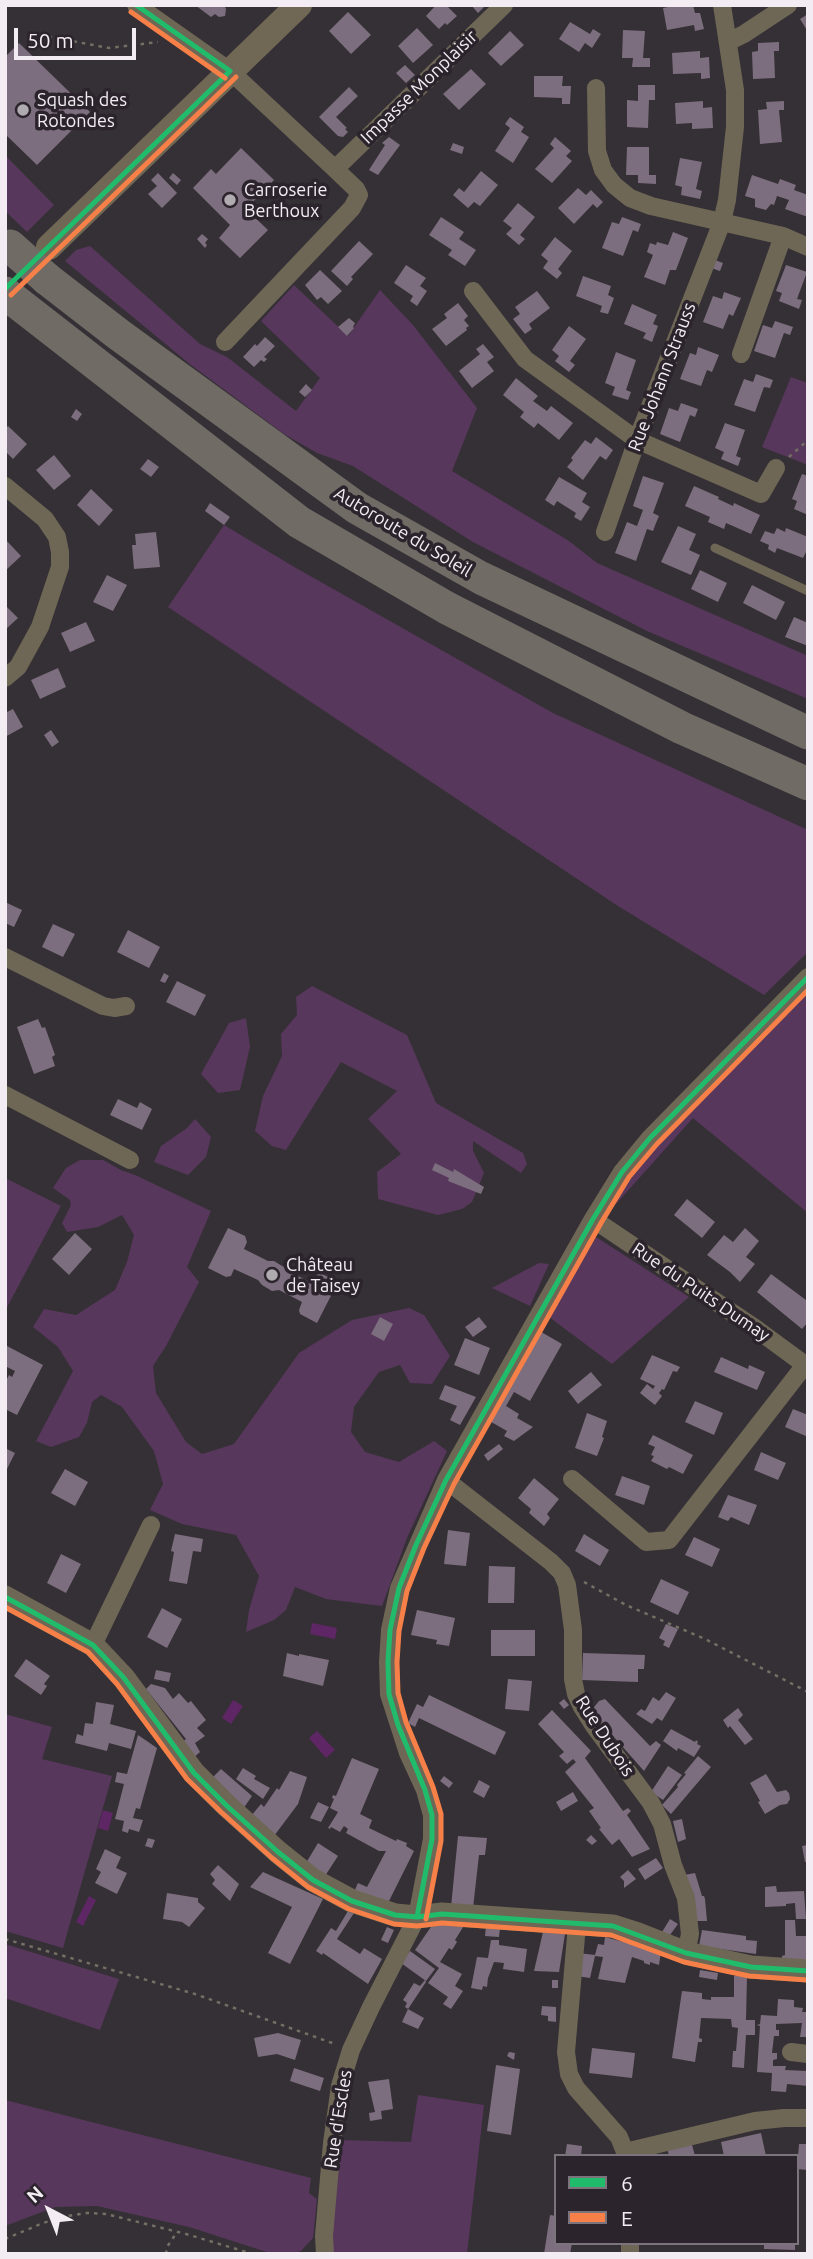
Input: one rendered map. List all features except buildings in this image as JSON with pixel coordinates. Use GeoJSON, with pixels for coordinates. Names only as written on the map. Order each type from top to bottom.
{"type":"FeatureCollection","features":[{"type":"Feature","properties":{"kind":"highway","name":"Autoroute du Soleil"},"geometry":{"type":"LineString","coordinates":[[8,244],[48,263],[151,359],[357,508],[481,578],[808,733]]}},
{"type":"Feature","properties":{"kind":"highway"},"geometry":{"type":"LineString","coordinates":[[11,299],[299,522],[459,614],[682,728],[808,784]]}},
{"type":"Feature","properties":{"kind":"main road"},"geometry":{"type":"LineString","coordinates":[[48,263],[230,71],[299,5]]}},
{"type":"Feature","properties":{"kind":"street"},"geometry":{"type":"LineString","coordinates":[[136,5],[230,71],[356,189],[359,195],[358,201],[225,342]]}},
{"type":"Feature","properties":{"kind":"street","name":"Impasse Monplaisir"},"geometry":{"type":"LineString","coordinates":[[335,169],[504,5]]}},
{"type":"Feature","properties":{"kind":"street","name":"Rue Johann Strauss"},"geometry":{"type":"LineString","coordinates":[[605,532],[637,440],[722,222],[731,173],[735,90],[722,5]]}},
{"type":"Feature","properties":{"kind":"street"},"geometry":{"type":"LineString","coordinates":[[728,42],[788,5]]}},
{"type":"Feature","properties":{"kind":"street"},"geometry":{"type":"LineString","coordinates":[[596,88],[597,151],[603,170],[614,185],[630,198],[651,206],[783,236],[808,247]]}},
{"type":"Feature","properties":{"kind":"street"},"geometry":{"type":"LineString","coordinates":[[741,354],[783,236]]}},
{"type":"Feature","properties":{"kind":"street"},"geometry":{"type":"LineString","coordinates":[[473,291],[525,359],[637,440],[761,494],[776,468]]}},
{"type":"Feature","properties":{"kind":"street"},"geometry":{"type":"LineString","coordinates":[[5,486],[45,519],[57,537],[61,552],[60,567],[40,627],[18,667],[5,678]]}},
{"type":"Feature","properties":{"kind":"street"},"geometry":{"type":"LineString","coordinates":[[5,957],[103,1006],[126,1006]]}},
{"type":"Feature","properties":{"kind":"street","name":"Rue d'Escles"},"geometry":{"type":"LineString","coordinates":[[325,2254],[324,2236],[332,2143],[340,2086],[351,2050],[370,2007],[417,1917],[432,1839],[432,1815],[425,1790],[401,1734],[389,1694],[390,1630],[399,1588],[446,1480],[622,1172],[650,1138],[808,977]]}},
{"type":"Feature","properties":{"kind":"street"},"geometry":{"type":"LineString","coordinates":[[5,1094],[130,1160]]}},
{"type":"Feature","properties":{"kind":"street","name":"Rue du Puits Dumay"},"geometry":{"type":"LineString","coordinates":[[593,1219],[755,1328],[806,1366]]}},
{"type":"Feature","properties":{"kind":"street"},"geometry":{"type":"LineString","coordinates":[[572,1479],[646,1542],[669,1539],[806,1366]]}},
{"type":"Feature","properties":{"kind":"street"},"geometry":{"type":"LineString","coordinates":[[446,1480],[562,1573]]}},
{"type":"Feature","properties":{"kind":"street"},"geometry":{"type":"LineString","coordinates":[[93,1645],[151,1525]]}},
{"type":"Feature","properties":{"kind":"street","name":"Rue Dubois"},"geometry":{"type":"LineString","coordinates":[[562,1573],[567,1585],[573,1630],[573,1679],[576,1694],[594,1726],[651,1803],[662,1824],[673,1865],[687,1898],[690,1934],[686,1953]]}},
{"type":"Feature","properties":{"kind":"street"},"geometry":{"type":"LineString","coordinates":[[10,1599],[93,1645],[124,1678],[194,1773],[278,1852],[313,1880],[352,1901],[387,1914],[417,1917],[442,1914],[613,1926],[686,1953],[751,1967],[808,1971]]}},
{"type":"Feature","properties":{"kind":"street"},"geometry":{"type":"LineString","coordinates":[[576,1925],[566,2052],[569,2074],[576,2088],[619,2137],[625,2154],[755,2122],[808,2118]]}},
{"type":"Feature","properties":{"kind":"lane"},"geometry":{"type":"LineString","coordinates":[[715,548],[808,591]]}},
{"type":"Feature","properties":{"kind":"path"},"geometry":{"type":"LineString","coordinates":[[40,35],[109,48],[142,46],[182,38]]}},
{"type":"Feature","properties":{"kind":"path"},"geometry":{"type":"LineString","coordinates":[[776,468],[808,440]]}},
{"type":"Feature","properties":{"kind":"path"},"geometry":{"type":"LineString","coordinates":[[562,1573],[574,1576],[626,1605],[705,1639],[808,1692]]}},
{"type":"Feature","properties":{"kind":"path"},"geometry":{"type":"LineString","coordinates":[[5,1939],[195,1994],[351,2050]]}},
{"type":"Feature","properties":{"kind":"path"},"geometry":{"type":"LineString","coordinates":[[5,2239],[43,2223],[87,2213],[106,2214],[253,2254]]}},
{"type":"Feature","properties":{"kind":"path"},"geometry":{"type":"LineString","coordinates":[[166,2254],[167,2247],[177,2232]]}},
{"type":"Feature","properties":{"kind":"shaded area"},"geometry":{"type":"Polygon","coordinates":[[[5,155],[54,205],[27,232],[5,211],[5,155]]]}},
{"type":"Feature","properties":{"kind":"shaded area"},"geometry":{"type":"Polygon","coordinates":[[[90,246],[200,344],[227,357],[296,411],[320,378],[261,321],[294,285],[348,336],[380,290],[413,325],[477,408],[452,471],[569,541],[597,563],[808,656],[808,699],[647,631],[473,542],[353,466],[317,453],[284,434],[191,365],[65,261],[76,250],[90,246]]]}},
{"type":"Feature","properties":{"kind":"shaded area"},"geometry":{"type":"Polygon","coordinates":[[[791,377],[808,383],[808,465],[762,447],[791,377]]]}},
{"type":"Feature","properties":{"kind":"shaded area"},"geometry":{"type":"Polygon","coordinates":[[[224,525],[553,713],[808,830],[808,952],[764,995],[618,906],[168,607],[224,525]]]}},
{"type":"Feature","properties":{"kind":"shaded area"},"geometry":{"type":"Polygon","coordinates":[[[312,986],[407,1035],[436,1103],[523,1153],[527,1164],[521,1173],[473,1141],[473,1151],[484,1173],[472,1202],[462,1209],[438,1215],[378,1199],[377,1172],[401,1154],[368,1119],[397,1091],[341,1062],[286,1150],[272,1146],[255,1131],[263,1096],[282,1056],[281,1034],[297,1015],[296,997],[312,986]]]}},
{"type":"Feature","properties":{"kind":"shaded area"},"geometry":{"type":"Polygon","coordinates":[[[808,989],[808,1213],[693,1118],[615,1205],[623,1185],[651,1151],[808,989]]]}},
{"type":"Feature","properties":{"kind":"shaded area"},"geometry":{"type":"Polygon","coordinates":[[[246,1018],[250,1047],[240,1090],[218,1093],[201,1074],[229,1023],[246,1018]]]}},
{"type":"Feature","properties":{"kind":"shaded area"},"geometry":{"type":"Polygon","coordinates":[[[195,1119],[211,1137],[206,1157],[188,1175],[154,1162],[161,1146],[195,1119]]]}},
{"type":"Feature","properties":{"kind":"shaded area"},"geometry":{"type":"Polygon","coordinates":[[[80,1160],[103,1160],[211,1211],[187,1267],[199,1282],[153,1366],[156,1393],[186,1442],[202,1454],[234,1444],[299,1353],[352,1320],[409,1308],[424,1315],[450,1356],[432,1384],[410,1383],[400,1365],[379,1372],[354,1407],[351,1432],[365,1452],[399,1462],[434,1441],[447,1451],[407,1538],[382,1606],[326,1599],[295,1587],[286,1610],[274,1620],[246,1632],[259,1576],[236,1535],[182,1524],[150,1510],[163,1484],[154,1451],[122,1407],[101,1395],[92,1402],[87,1423],[79,1437],[51,1447],[36,1441],[73,1371],[58,1347],[33,1327],[44,1309],[76,1315],[115,1290],[127,1262],[134,1235],[122,1215],[98,1227],[67,1232],[62,1223],[71,1205],[70,1200],[53,1188],[66,1168],[80,1160]]]}},
{"type":"Feature","properties":{"kind":"shaded area"},"geometry":{"type":"Polygon","coordinates":[[[5,1178],[61,1206],[5,1311],[5,1178]]]}},
{"type":"Feature","properties":{"kind":"shaded area"},"geometry":{"type":"Polygon","coordinates":[[[596,1237],[689,1297],[612,1364],[549,1317],[596,1237]]]}},
{"type":"Feature","properties":{"kind":"shaded area"},"geometry":{"type":"Polygon","coordinates":[[[539,1263],[549,1264],[530,1306],[492,1288],[539,1263]]]}},
{"type":"Feature","properties":{"kind":"shaded area"},"geometry":{"type":"Polygon","coordinates":[[[312,1623],[337,1628],[335,1639],[310,1634],[312,1623]]]}},
{"type":"Feature","properties":{"kind":"shaded area"},"geometry":{"type":"Polygon","coordinates":[[[233,1700],[243,1706],[231,1724],[222,1718],[233,1700]]]}},
{"type":"Feature","properties":{"kind":"shaded area"},"geometry":{"type":"Polygon","coordinates":[[[5,1714],[52,1727],[42,1759],[112,1776],[63,1948],[5,1931],[5,1714]]]}},
{"type":"Feature","properties":{"kind":"shaded area"},"geometry":{"type":"Polygon","coordinates":[[[317,1731],[335,1750],[326,1758],[309,1738],[317,1731]]]}},
{"type":"Feature","properties":{"kind":"shaded area"},"geometry":{"type":"Polygon","coordinates":[[[103,1810],[113,1813],[108,1831],[98,1828],[103,1810]]]}},
{"type":"Feature","properties":{"kind":"shaded area"},"geometry":{"type":"Polygon","coordinates":[[[89,1896],[96,1900],[83,1926],[76,1922],[89,1896]]]}},
{"type":"Feature","properties":{"kind":"shaded area"},"geometry":{"type":"Polygon","coordinates":[[[5,1944],[119,1979],[100,2030],[5,1998],[5,1944]]]}},
{"type":"Feature","properties":{"kind":"shaded area"},"geometry":{"type":"Polygon","coordinates":[[[418,2095],[484,2105],[467,2254],[330,2254],[340,2140],[411,2142],[418,2095]]]}},
{"type":"Feature","properties":{"kind":"shaded area"},"geometry":{"type":"Polygon","coordinates":[[[5,2100],[311,2178],[309,2193],[317,2199],[313,2238],[301,2251],[273,2254],[189,2227],[97,2206],[55,2207],[5,2226],[5,2100]]]}},
{"type":"Feature","properties":{"kind":"transit line","name":"6"},"geometry":{"type":"LineString","coordinates":[[136,5],[230,71]]}},
{"type":"Feature","properties":{"kind":"transit line","name":"E"},"geometry":{"type":"LineString","coordinates":[[131,12],[225,78]]}},
{"type":"Feature","properties":{"kind":"transit line","name":"6"},"geometry":{"type":"LineString","coordinates":[[5,289],[230,71]]}},
{"type":"Feature","properties":{"kind":"transit line","name":"E"},"geometry":{"type":"LineString","coordinates":[[11,295],[236,77]]}},
{"type":"Feature","properties":{"kind":"transit line","name":"6"},"geometry":{"type":"LineString","coordinates":[[417,1917],[432,1839],[432,1815],[389,1694],[388,1662],[390,1630],[399,1588],[416,1545],[446,1480],[622,1172],[650,1138],[808,977]]}},
{"type":"Feature","properties":{"kind":"transit line","name":"E"},"geometry":{"type":"LineString","coordinates":[[426,1919],[441,1841],[441,1814],[433,1787],[406,1722],[398,1693],[397,1662],[399,1631],[407,1591],[424,1548],[454,1484],[629,1177],[657,1144],[808,990]]}},
{"type":"Feature","properties":{"kind":"transit line","name":"6"},"geometry":{"type":"LineString","coordinates":[[5,1597],[93,1645],[124,1678],[194,1773],[227,1806],[313,1880],[352,1901],[395,1915],[417,1917],[442,1914],[613,1926],[686,1953],[751,1967],[808,1971]]}},
{"type":"Feature","properties":{"kind":"transit line","name":"E"},"geometry":{"type":"LineString","coordinates":[[5,1607],[88,1652],[117,1684],[187,1779],[272,1858],[308,1887],[349,1909],[394,1924],[417,1926],[442,1923],[611,1935],[684,1962],[749,1976],[807,1980]]}},
{"type":"Feature","properties":{"kind":"place","name":"Squash des Rotondes"},"geometry":{"type":"Point","coordinates":[23,110]}},
{"type":"Feature","properties":{"kind":"place","name":"Carroserie Berthoux"},"geometry":{"type":"Point","coordinates":[230,200]}},
{"type":"Feature","properties":{"kind":"place","name":"Château de Taisey"},"geometry":{"type":"Point","coordinates":[272,1275]}}]}
